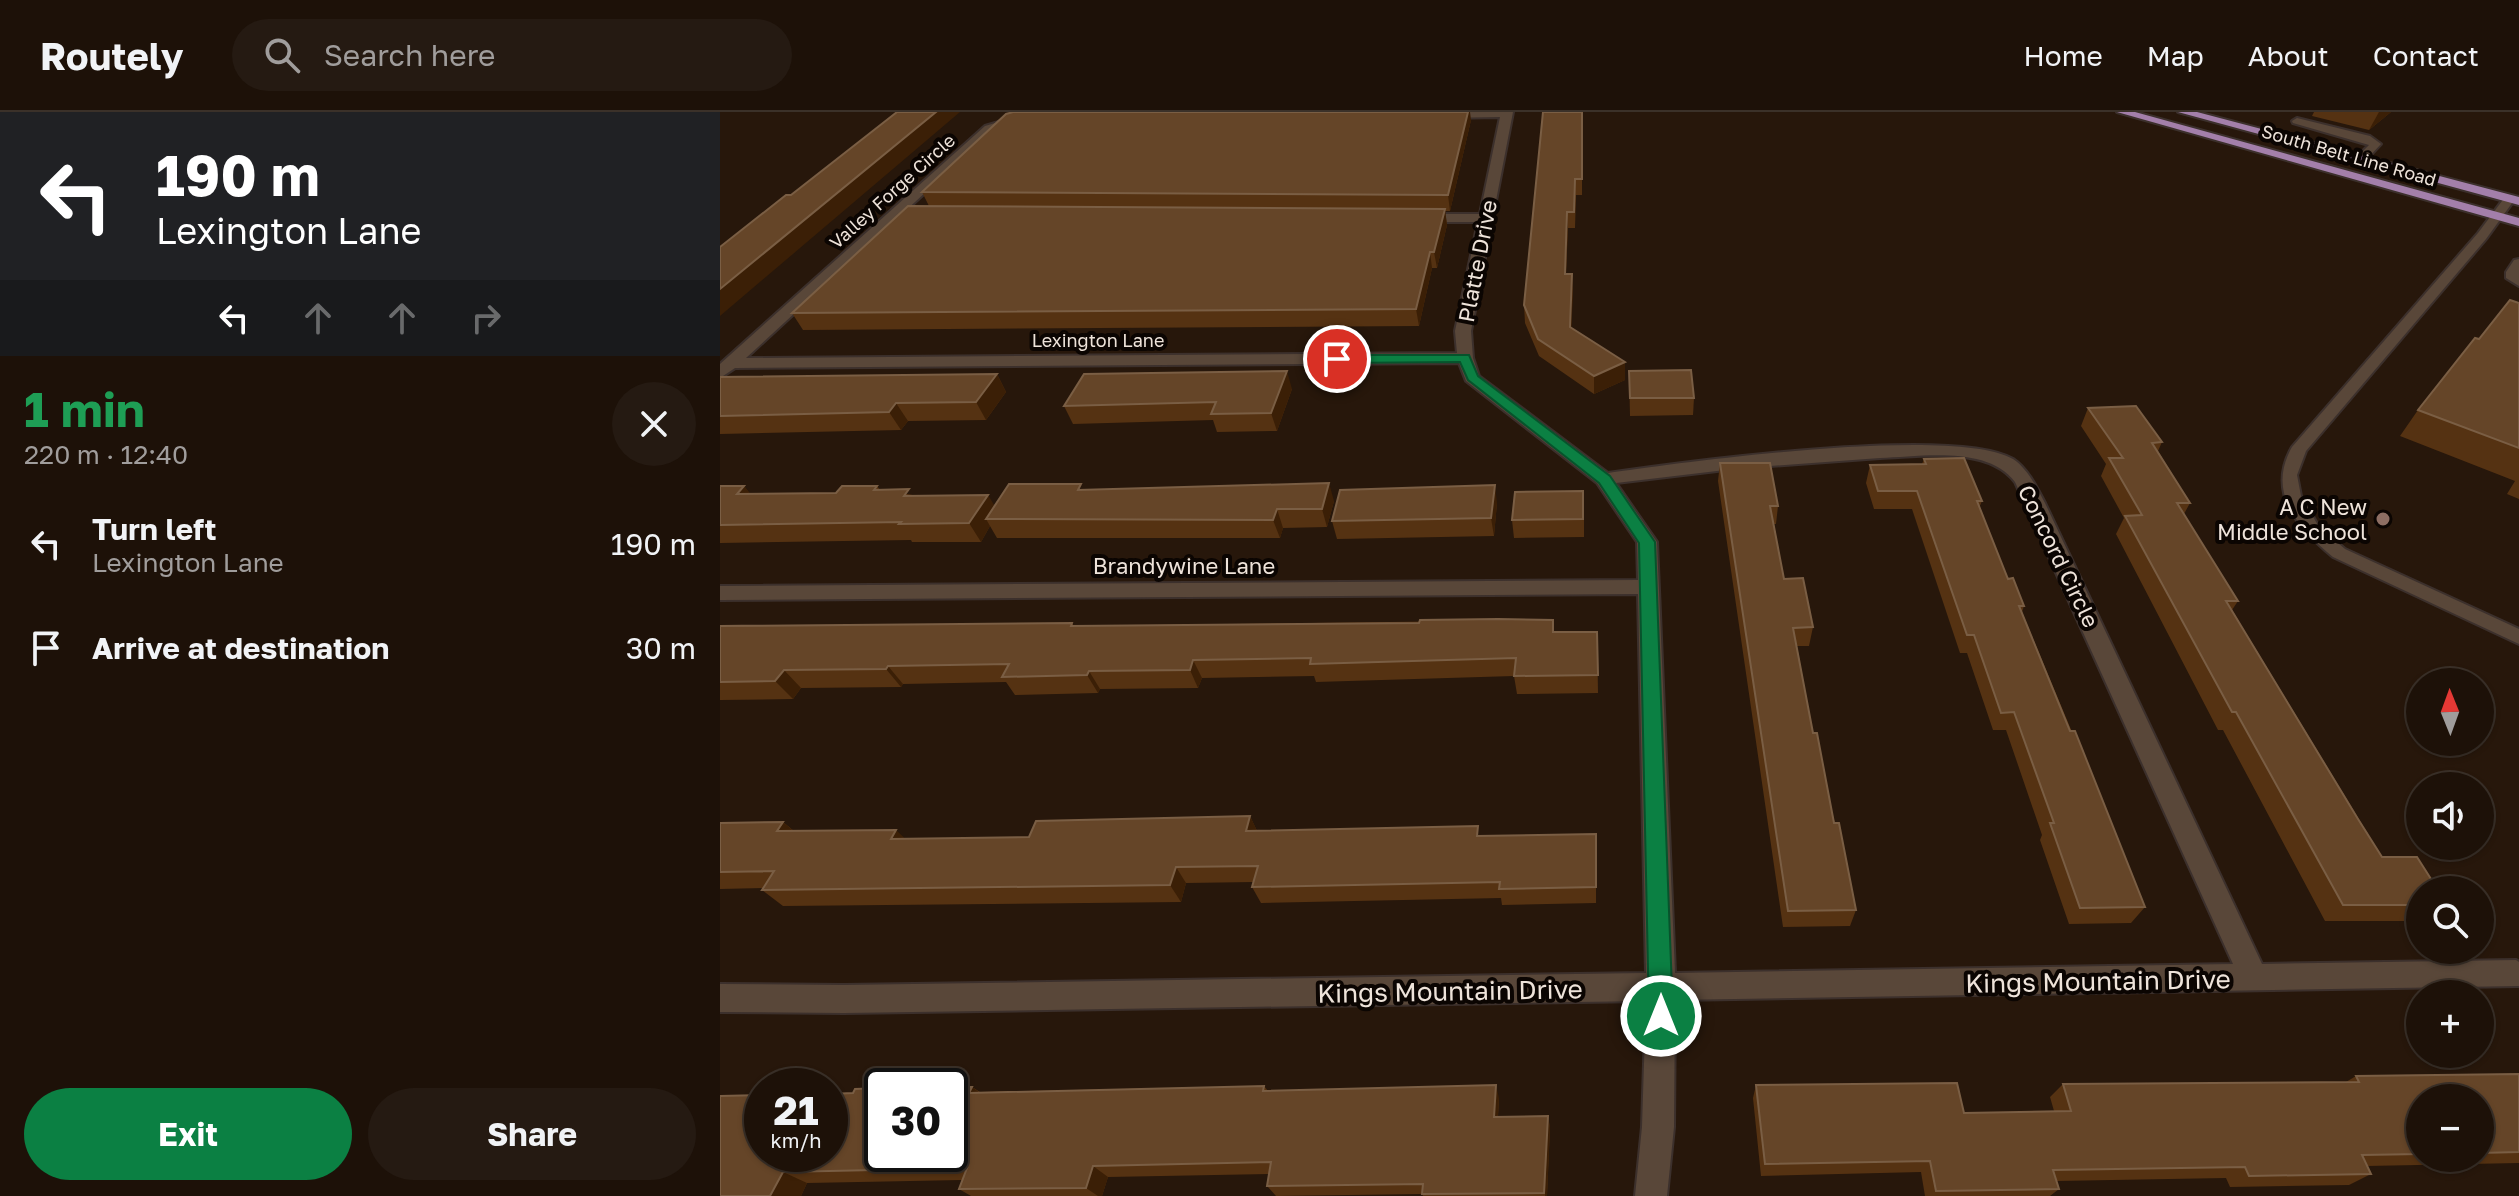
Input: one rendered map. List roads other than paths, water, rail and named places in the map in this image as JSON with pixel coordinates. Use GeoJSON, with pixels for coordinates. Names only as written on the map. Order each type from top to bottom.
{"type":"FeatureCollection","features":[{"type":"Feature","properties":{"kind":"main road","name":"South Belt Line Road"},"geometry":{"type":"LineString","coordinates":[[2123,112],[2519,222]]}},
{"type":"Feature","properties":{"kind":"main road","name":"South Belt Line Road"},"geometry":{"type":"LineString","coordinates":[[2184,112],[2514,200]]}},
{"type":"Feature","properties":{"kind":"street"},"geometry":{"type":"LineString","coordinates":[[1427,115],[1506,113]]}},
{"type":"Feature","properties":{"kind":"street","name":"Platte Drive"},"geometry":{"type":"LineString","coordinates":[[1465,358],[1463,331],[1506,113]]}},
{"type":"Feature","properties":{"kind":"street","name":"Valley Forge Circle"},"geometry":{"type":"LineString","coordinates":[[725,368],[989,128],[1008,121],[1031,118]]}},
{"type":"Feature","properties":{"kind":"street"},"geometry":{"type":"LineString","coordinates":[[892,215],[923,215]]}},
{"type":"Feature","properties":{"kind":"street"},"geometry":{"type":"LineString","coordinates":[[1407,218],[1485,218]]}},
{"type":"Feature","properties":{"kind":"street"},"geometry":{"type":"LineString","coordinates":[[1465,358],[1472,378],[1604,479],[1647,542],[1661,988],[1658,1127],[1651,1196]]}},
{"type":"Feature","properties":{"kind":"street","name":"Lexington Lane"},"geometry":{"type":"LineString","coordinates":[[725,368],[1465,358]]}},
{"type":"Feature","properties":{"kind":"street","name":"Concord Circle"},"geometry":{"type":"LineString","coordinates":[[1604,479],[1699,465],[1832,455],[1963,453],[2005,462],[2020,476],[2036,503],[2254,978]]}},
{"type":"Feature","properties":{"kind":"street","name":"Brandywine Lane"},"geometry":{"type":"LineString","coordinates":[[720,593],[1649,587]]}},
{"type":"Feature","properties":{"kind":"street","name":"Kings Mountain Drive"},"geometry":{"type":"LineString","coordinates":[[720,998],[844,999],[2516,974]]}},
{"type":"Feature","properties":{"kind":"lane"},"geometry":{"type":"LineString","coordinates":[[2274,136],[2300,117],[2376,144],[2361,159]]}},
{"type":"Feature","properties":{"kind":"lane"},"geometry":{"type":"LineString","coordinates":[[2514,200],[2497,215],[2298,450],[2289,475],[2292,496],[2313,531],[2339,553],[2519,637]]}},
{"type":"Feature","properties":{"kind":"lane"},"geometry":{"type":"LineString","coordinates":[[2519,263],[2513,272],[2513,278],[2519,282]]}},
{"type":"Feature","properties":{"kind":"place","name":"A C New Middle School"},"geometry":{"type":"Point","coordinates":[2383,519]}}]}
